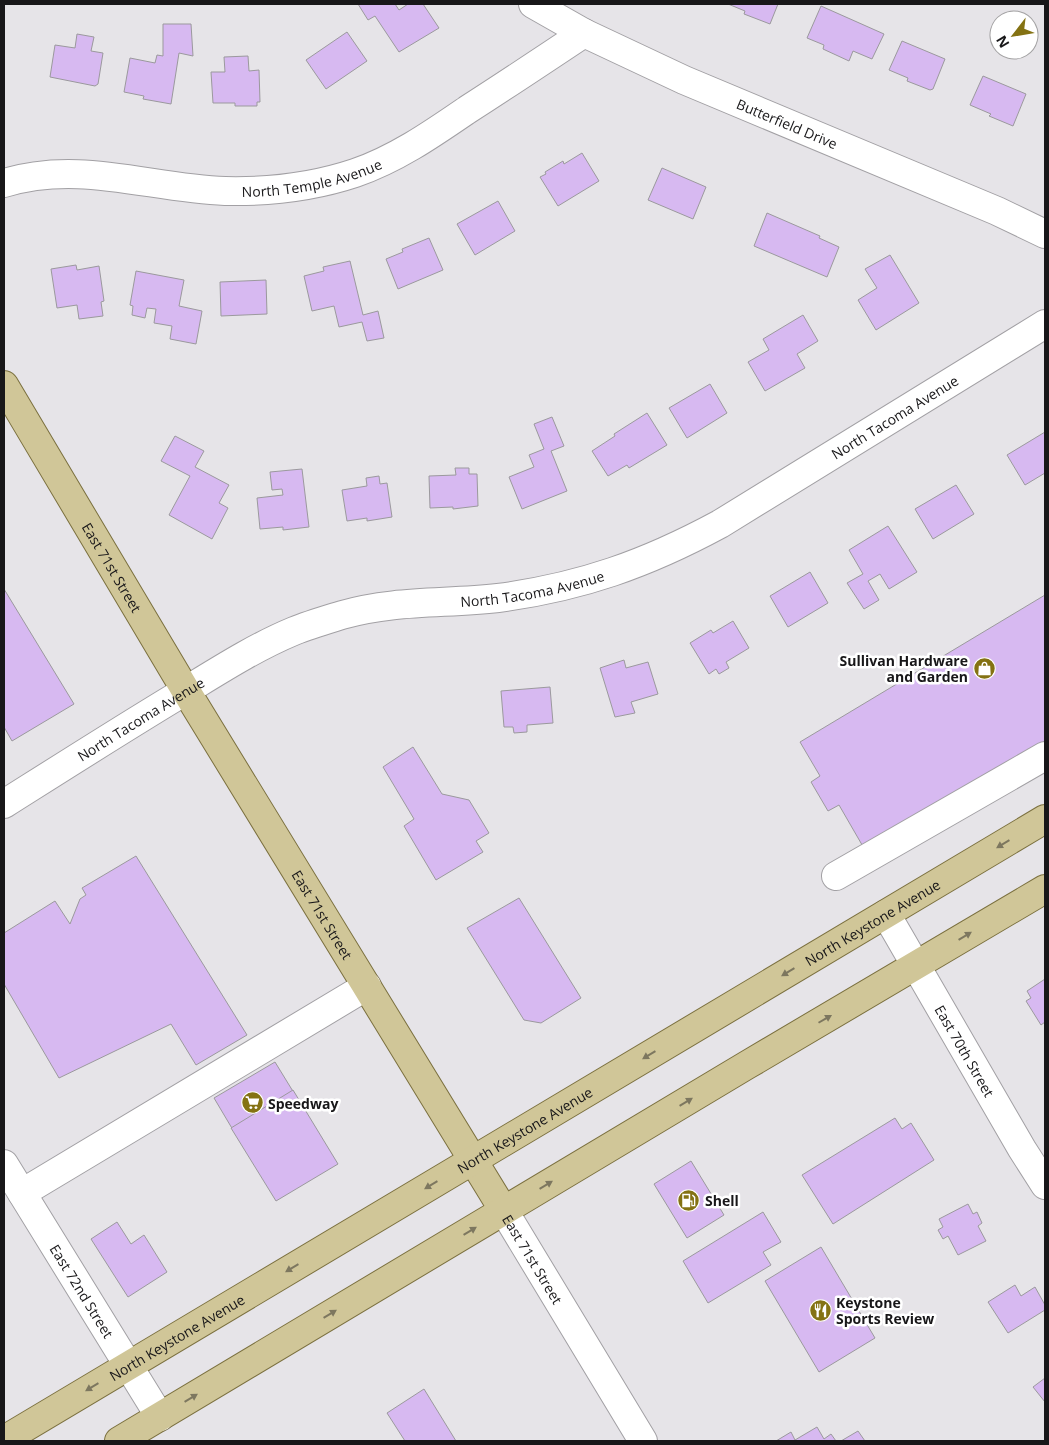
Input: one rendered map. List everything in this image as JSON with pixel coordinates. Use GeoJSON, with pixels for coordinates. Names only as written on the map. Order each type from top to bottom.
{"type":"FeatureCollection","features":[{"type":"Feature","properties":{"kind":"main road","name":"East 71st Street"},"geometry":{"type":"LineString","coordinates":[[4,385],[186,691],[504,1210]]}},
{"type":"Feature","properties":{"kind":"main road","name":"North Keystone Avenue"},"geometry":{"type":"LineString","coordinates":[[4,1440],[1045,819]]}},
{"type":"Feature","properties":{"kind":"main road"},"geometry":{"type":"LineString","coordinates":[[119,1441],[1045,889]]}},
{"type":"Feature","properties":{"kind":"street","name":"Butterfield Drive"},"geometry":{"type":"LineString","coordinates":[[533,4],[584,33],[684,80],[997,211],[1045,234]]}},
{"type":"Feature","properties":{"kind":"street","name":"North Temple Avenue"},"geometry":{"type":"LineString","coordinates":[[4,183],[23,178],[62,173],[222,191],[267,191],[324,182],[377,164],[413,145],[584,33]]}},
{"type":"Feature","properties":{"kind":"street","name":"North Tacoma Avenue"},"geometry":{"type":"LineString","coordinates":[[4,804],[254,650],[300,629],[343,615],[380,606],[486,599],[536,592],[583,582],[642,562],[688,542],[1045,324]]}},
{"type":"Feature","properties":{"kind":"street"},"geometry":{"type":"LineString","coordinates":[[836,876],[1045,756]]}},
{"type":"Feature","properties":{"kind":"street","name":"East 70th Street"},"geometry":{"type":"LineString","coordinates":[[886,914],[1017,1141],[1045,1185]]}},
{"type":"Feature","properties":{"kind":"street"},"geometry":{"type":"LineString","coordinates":[[22,1193],[367,986]]}},
{"type":"Feature","properties":{"kind":"street","name":"East 72nd Street"},"geometry":{"type":"LineString","coordinates":[[4,1164],[160,1417]]}},
{"type":"Feature","properties":{"kind":"street","name":"East 71st Street"},"geometry":{"type":"LineString","coordinates":[[504,1210],[643,1441]]}},
{"type":"Feature","properties":{"kind":"building"},"geometry":{"type":"Polygon","coordinates":[[[358,4],[395,4],[399,10],[408,4],[423,4],[439,28],[399,52],[375,16],[368,20],[358,4]]]}},
{"type":"Feature","properties":{"kind":"building"},"geometry":{"type":"Polygon","coordinates":[[[728,4],[778,4],[770,24],[744,14],[745,11],[728,4]]]}},
{"type":"Feature","properties":{"kind":"building"},"geometry":{"type":"Polygon","coordinates":[[[821,6],[884,34],[872,59],[853,51],[849,61],[823,49],[824,45],[807,38],[821,6]]]}},
{"type":"Feature","properties":{"kind":"building"},"geometry":{"type":"Polygon","coordinates":[[[163,24],[191,24],[193,56],[179,53],[171,104],[143,99],[144,96],[124,92],[130,58],[155,63],[157,55],[163,56],[163,24]]]}},
{"type":"Feature","properties":{"kind":"building"},"geometry":{"type":"Polygon","coordinates":[[[347,32],[367,61],[326,89],[306,60],[347,32]]]}},
{"type":"Feature","properties":{"kind":"building"},"geometry":{"type":"Polygon","coordinates":[[[77,34],[94,37],[91,51],[103,53],[98,84],[95,86],[50,77],[55,45],[75,48],[77,34]]]}},
{"type":"Feature","properties":{"kind":"building"},"geometry":{"type":"Polygon","coordinates":[[[902,41],[945,59],[933,89],[930,90],[907,81],[908,78],[889,70],[902,41]]]}},
{"type":"Feature","properties":{"kind":"building"},"geometry":{"type":"Polygon","coordinates":[[[248,56],[249,71],[259,70],[260,102],[257,102],[257,106],[213,103],[211,72],[225,72],[224,57],[248,56]]]}},
{"type":"Feature","properties":{"kind":"building"},"geometry":{"type":"Polygon","coordinates":[[[983,76],[1026,94],[1013,126],[989,116],[991,114],[970,105],[983,76]]]}},
{"type":"Feature","properties":{"kind":"building"},"geometry":{"type":"Polygon","coordinates":[[[582,153],[599,181],[558,206],[540,177],[563,161],[564,164],[582,153]]]}},
{"type":"Feature","properties":{"kind":"building"},"geometry":{"type":"Polygon","coordinates":[[[662,168],[706,187],[693,219],[648,200],[662,168]]]}},
{"type":"Feature","properties":{"kind":"building"},"geometry":{"type":"Polygon","coordinates":[[[498,201],[515,231],[475,255],[457,224],[498,201]]]}},
{"type":"Feature","properties":{"kind":"building"},"geometry":{"type":"Polygon","coordinates":[[[767,213],[820,236],[819,238],[839,247],[827,277],[754,246],[767,213]]]}},
{"type":"Feature","properties":{"kind":"building"},"geometry":{"type":"Polygon","coordinates":[[[429,238],[443,270],[398,289],[386,259],[403,252],[402,249],[429,238]]]}},
{"type":"Feature","properties":{"kind":"building"},"geometry":{"type":"Polygon","coordinates":[[[890,255],[919,303],[876,330],[858,300],[877,288],[865,269],[890,255]]]}},
{"type":"Feature","properties":{"kind":"building"},"geometry":{"type":"Polygon","coordinates":[[[350,261],[363,315],[378,311],[384,338],[367,341],[362,322],[339,327],[334,306],[312,311],[304,276],[324,271],[323,267],[350,261]]]}},
{"type":"Feature","properties":{"kind":"building"},"geometry":{"type":"Polygon","coordinates":[[[76,265],[77,270],[99,266],[104,301],[101,302],[103,316],[79,319],[77,305],[57,308],[51,269],[76,265]]]}},
{"type":"Feature","properties":{"kind":"building"},"geometry":{"type":"Polygon","coordinates":[[[136,271],[184,280],[179,306],[202,311],[196,344],[170,339],[172,326],[154,323],[156,309],[147,308],[145,318],[132,315],[133,306],[130,305],[136,271]]]}},
{"type":"Feature","properties":{"kind":"building"},"geometry":{"type":"Polygon","coordinates":[[[266,280],[267,314],[221,316],[220,282],[266,280]]]}},
{"type":"Feature","properties":{"kind":"building"},"geometry":{"type":"Polygon","coordinates":[[[803,315],[818,341],[797,354],[805,368],[765,391],[748,362],[769,350],[763,339],[803,315]]]}},
{"type":"Feature","properties":{"kind":"building"},"geometry":{"type":"Polygon","coordinates":[[[710,384],[727,413],[687,438],[669,408],[710,384]]]}},
{"type":"Feature","properties":{"kind":"building"},"geometry":{"type":"Polygon","coordinates":[[[647,413],[667,445],[629,468],[627,465],[608,476],[592,451],[647,413]]]}},
{"type":"Feature","properties":{"kind":"building"},"geometry":{"type":"Polygon","coordinates":[[[552,417],[564,446],[551,451],[567,491],[522,509],[509,477],[534,467],[529,455],[544,449],[534,424],[552,417]]]}},
{"type":"Feature","properties":{"kind":"building"},"geometry":{"type":"Polygon","coordinates":[[[1045,432],[1045,473],[1025,485],[1007,455],[1045,432]]]}},
{"type":"Feature","properties":{"kind":"building"},"geometry":{"type":"Polygon","coordinates":[[[175,436],[204,451],[195,467],[229,485],[219,503],[228,508],[212,539],[169,515],[190,476],[161,461],[175,436]]]}},
{"type":"Feature","properties":{"kind":"building"},"geometry":{"type":"Polygon","coordinates":[[[455,468],[469,468],[469,474],[477,474],[478,506],[453,509],[453,507],[430,508],[429,476],[456,475],[455,468]]]}},
{"type":"Feature","properties":{"kind":"building"},"geometry":{"type":"Polygon","coordinates":[[[302,469],[309,527],[283,530],[283,527],[260,529],[257,498],[283,495],[282,489],[272,490],[270,472],[302,469]]]}},
{"type":"Feature","properties":{"kind":"building"},"geometry":{"type":"Polygon","coordinates":[[[379,476],[380,484],[387,483],[392,517],[367,521],[367,518],[347,521],[342,490],[367,486],[366,478],[379,476]]]}},
{"type":"Feature","properties":{"kind":"building"},"geometry":{"type":"Polygon","coordinates":[[[956,485],[974,514],[933,539],[915,509],[956,485]]]}},
{"type":"Feature","properties":{"kind":"building"},"geometry":{"type":"Polygon","coordinates":[[[888,526],[917,572],[889,589],[880,574],[868,581],[879,600],[864,609],[847,583],[863,574],[849,550],[888,526]]]}},
{"type":"Feature","properties":{"kind":"building"},"geometry":{"type":"Polygon","coordinates":[[[810,572],[828,603],[788,627],[770,596],[810,572]]]}},
{"type":"Feature","properties":{"kind":"building"},"geometry":{"type":"Polygon","coordinates":[[[4,589],[74,704],[12,741],[4,727],[4,589]]]}},
{"type":"Feature","properties":{"kind":"building","name":"Sullivan Hardware and Garden"},"geometry":{"type":"Polygon","coordinates":[[[1045,595],[1045,741],[865,850],[839,805],[828,811],[811,782],[820,776],[800,742],[1045,595]]]}},
{"type":"Feature","properties":{"kind":"building"},"geometry":{"type":"Polygon","coordinates":[[[733,621],[749,648],[726,662],[729,668],[719,674],[716,669],[709,674],[690,643],[711,630],[713,633],[733,621]]]}},
{"type":"Feature","properties":{"kind":"building"},"geometry":{"type":"Polygon","coordinates":[[[624,660],[626,668],[648,662],[658,694],[631,702],[635,713],[615,717],[600,668],[624,660]]]}},
{"type":"Feature","properties":{"kind":"building"},"geometry":{"type":"Polygon","coordinates":[[[550,687],[553,723],[527,725],[527,732],[514,733],[513,727],[504,727],[501,691],[550,687]]]}},
{"type":"Feature","properties":{"kind":"building"},"geometry":{"type":"Polygon","coordinates":[[[413,747],[442,794],[469,800],[489,833],[476,841],[483,852],[436,880],[404,826],[414,819],[383,767],[413,747]]]}},
{"type":"Feature","properties":{"kind":"building"},"geometry":{"type":"Polygon","coordinates":[[[136,856],[247,1035],[196,1065],[171,1024],[59,1078],[4,984],[4,933],[55,901],[70,924],[80,899],[86,895],[82,888],[136,856]]]}},
{"type":"Feature","properties":{"kind":"building"},"geometry":{"type":"Polygon","coordinates":[[[519,898],[581,998],[541,1023],[524,1020],[467,928],[519,898]]]}},
{"type":"Feature","properties":{"kind":"building"},"geometry":{"type":"Polygon","coordinates":[[[1045,979],[1045,1022],[1041,1025],[1026,1001],[1031,998],[1027,991],[1045,979]]]}},
{"type":"Feature","properties":{"kind":"building"},"geometry":{"type":"Polygon","coordinates":[[[275,1062],[294,1093],[233,1130],[214,1098],[275,1062]]]}},
{"type":"Feature","properties":{"kind":"building"},"geometry":{"type":"Polygon","coordinates":[[[293,1090],[338,1164],[276,1201],[231,1128],[293,1090]]]}},
{"type":"Feature","properties":{"kind":"building"},"geometry":{"type":"Polygon","coordinates":[[[895,1118],[902,1129],[911,1123],[934,1160],[833,1224],[802,1175],[895,1118]]]}},
{"type":"Feature","properties":{"kind":"building"},"geometry":{"type":"Polygon","coordinates":[[[691,1161],[724,1215],[687,1238],[654,1184],[691,1161]]]}},
{"type":"Feature","properties":{"kind":"building"},"geometry":{"type":"Polygon","coordinates":[[[968,1204],[973,1214],[977,1212],[982,1223],[978,1226],[986,1241],[958,1255],[948,1236],[943,1239],[938,1230],[943,1227],[939,1219],[968,1204]]]}},
{"type":"Feature","properties":{"kind":"building"},"geometry":{"type":"Polygon","coordinates":[[[763,1212],[781,1242],[763,1252],[771,1265],[708,1303],[683,1261],[763,1212]]]}},
{"type":"Feature","properties":{"kind":"building"},"geometry":{"type":"Polygon","coordinates":[[[117,1222],[131,1244],[144,1235],[167,1272],[128,1297],[91,1239],[117,1222]]]}},
{"type":"Feature","properties":{"kind":"building","name":"Keystone Sports Review"},"geometry":{"type":"Polygon","coordinates":[[[821,1247],[875,1338],[819,1372],[765,1281],[821,1247]]]}},
{"type":"Feature","properties":{"kind":"building"},"geometry":{"type":"Polygon","coordinates":[[[1015,1285],[1021,1296],[1035,1287],[1045,1305],[1045,1310],[1008,1333],[988,1302],[1015,1285]]]}},
{"type":"Feature","properties":{"kind":"building"},"geometry":{"type":"Polygon","coordinates":[[[1045,1378],[1045,1402],[1033,1387],[1045,1378]]]}},
{"type":"Feature","properties":{"kind":"building"},"geometry":{"type":"Polygon","coordinates":[[[424,1389],[456,1441],[405,1441],[387,1413],[424,1389]]]}},
{"type":"Feature","properties":{"kind":"building"},"geometry":{"type":"Polygon","coordinates":[[[817,1427],[824,1439],[831,1434],[836,1441],[776,1441],[791,1432],[795,1440],[817,1427]]]}},
{"type":"Feature","properties":{"kind":"building"},"geometry":{"type":"Polygon","coordinates":[[[858,1431],[865,1441],[841,1441],[858,1431]]]}},
{"type":"Feature","properties":{"kind":"place","name":"Sullivan Hardware and Garden"},"geometry":{"type":"Point","coordinates":[984,668]}},
{"type":"Feature","properties":{"kind":"place","name":"Speedway"},"geometry":{"type":"Point","coordinates":[252,1103]}},
{"type":"Feature","properties":{"kind":"place","name":"Shell"},"geometry":{"type":"Point","coordinates":[689,1200]}},
{"type":"Feature","properties":{"kind":"place","name":"Keystone Sports Review"},"geometry":{"type":"Point","coordinates":[820,1310]}}]}
